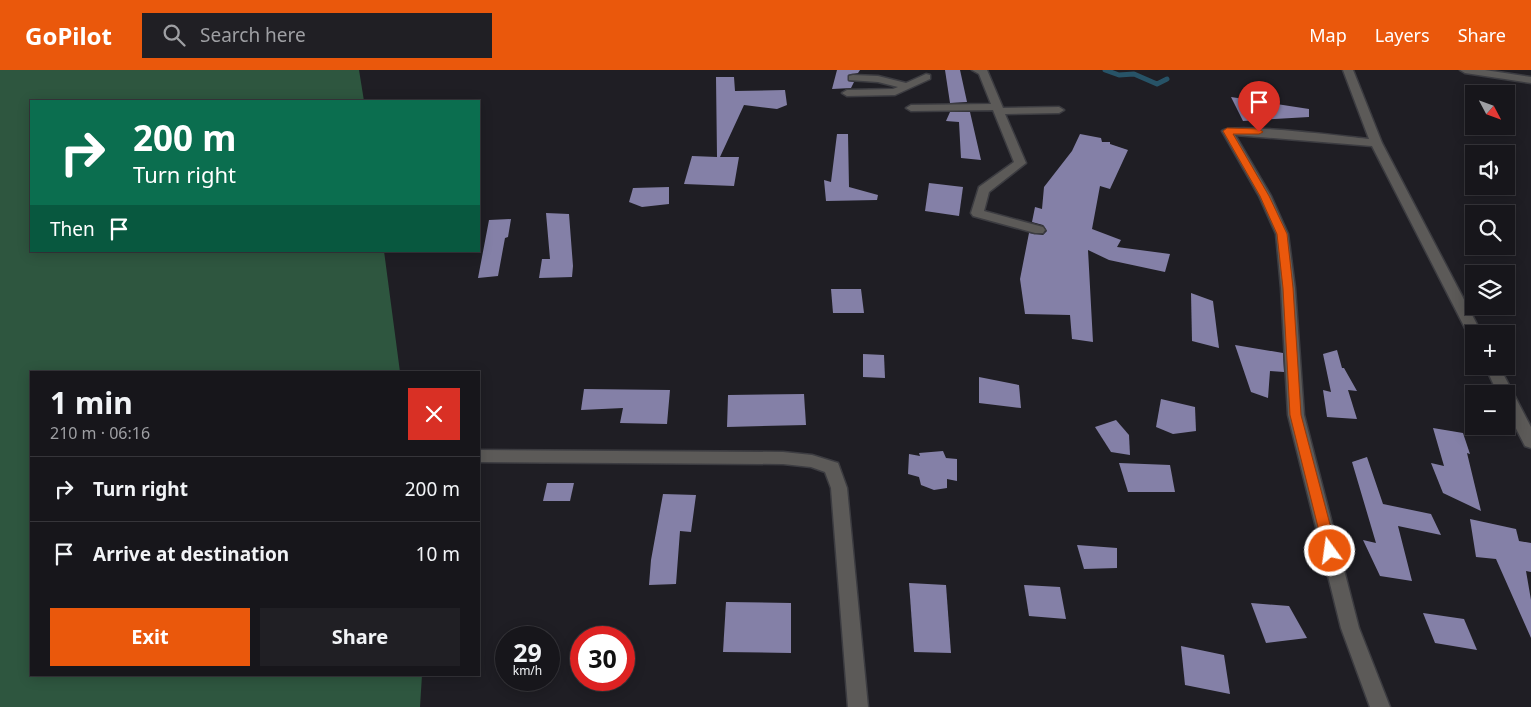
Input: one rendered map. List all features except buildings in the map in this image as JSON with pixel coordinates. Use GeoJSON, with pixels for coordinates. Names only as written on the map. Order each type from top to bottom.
{"type":"FeatureCollection","features":[{"type":"Feature","properties":{"kind":"street"},"geometry":{"type":"LineString","coordinates":[[977,70],[983,72],[1020,164],[983,190],[977,213],[1039,230]]}},
{"type":"Feature","properties":{"kind":"street"},"geometry":{"type":"LineString","coordinates":[[1348,70],[1376,143],[1470,325]]}},
{"type":"Feature","properties":{"kind":"street"},"geometry":{"type":"LineString","coordinates":[[1465,70],[1531,80]]}},
{"type":"Feature","properties":{"kind":"street"},"geometry":{"type":"LineString","coordinates":[[847,93],[895,92],[926,77]]}},
{"type":"Feature","properties":{"kind":"street"},"geometry":{"type":"LineString","coordinates":[[853,78],[878,79],[908,86]]}},
{"type":"Feature","properties":{"kind":"street"},"geometry":{"type":"LineString","coordinates":[[911,108],[1059,110]]}},
{"type":"Feature","properties":{"kind":"street"},"geometry":{"type":"LineString","coordinates":[[1376,143],[1259,132],[1227,131],[1265,196],[1282,234],[1288,288],[1296,415],[1350,628],[1380,707]]}},
{"type":"Feature","properties":{"kind":"street"},"geometry":{"type":"LineString","coordinates":[[1515,411],[1531,442]]}},
{"type":"Feature","properties":{"kind":"street"},"geometry":{"type":"LineString","coordinates":[[480,456],[783,458],[812,461],[832,468],[839,488],[858,707]]}},
{"type":"Feature","properties":{"kind":"green space"},"geometry":{"type":"Polygon","coordinates":[[[0,70],[359,70],[364,100],[30,100],[30,252],[384,252],[400,371],[30,371],[30,676],[422,676],[420,707],[0,707],[0,70]]]}},
{"type":"Feature","properties":{"kind":"waterway"},"geometry":{"type":"LineString","coordinates":[[1105,70],[1119,75],[1134,74],[1157,84],[1167,79]]}},
{"type":"Feature","properties":{"kind":"route"},"geometry":{"type":"LineString","coordinates":[[1259,132],[1227,131],[1265,196],[1282,234],[1288,288],[1296,415],[1330,551]]}}]}
